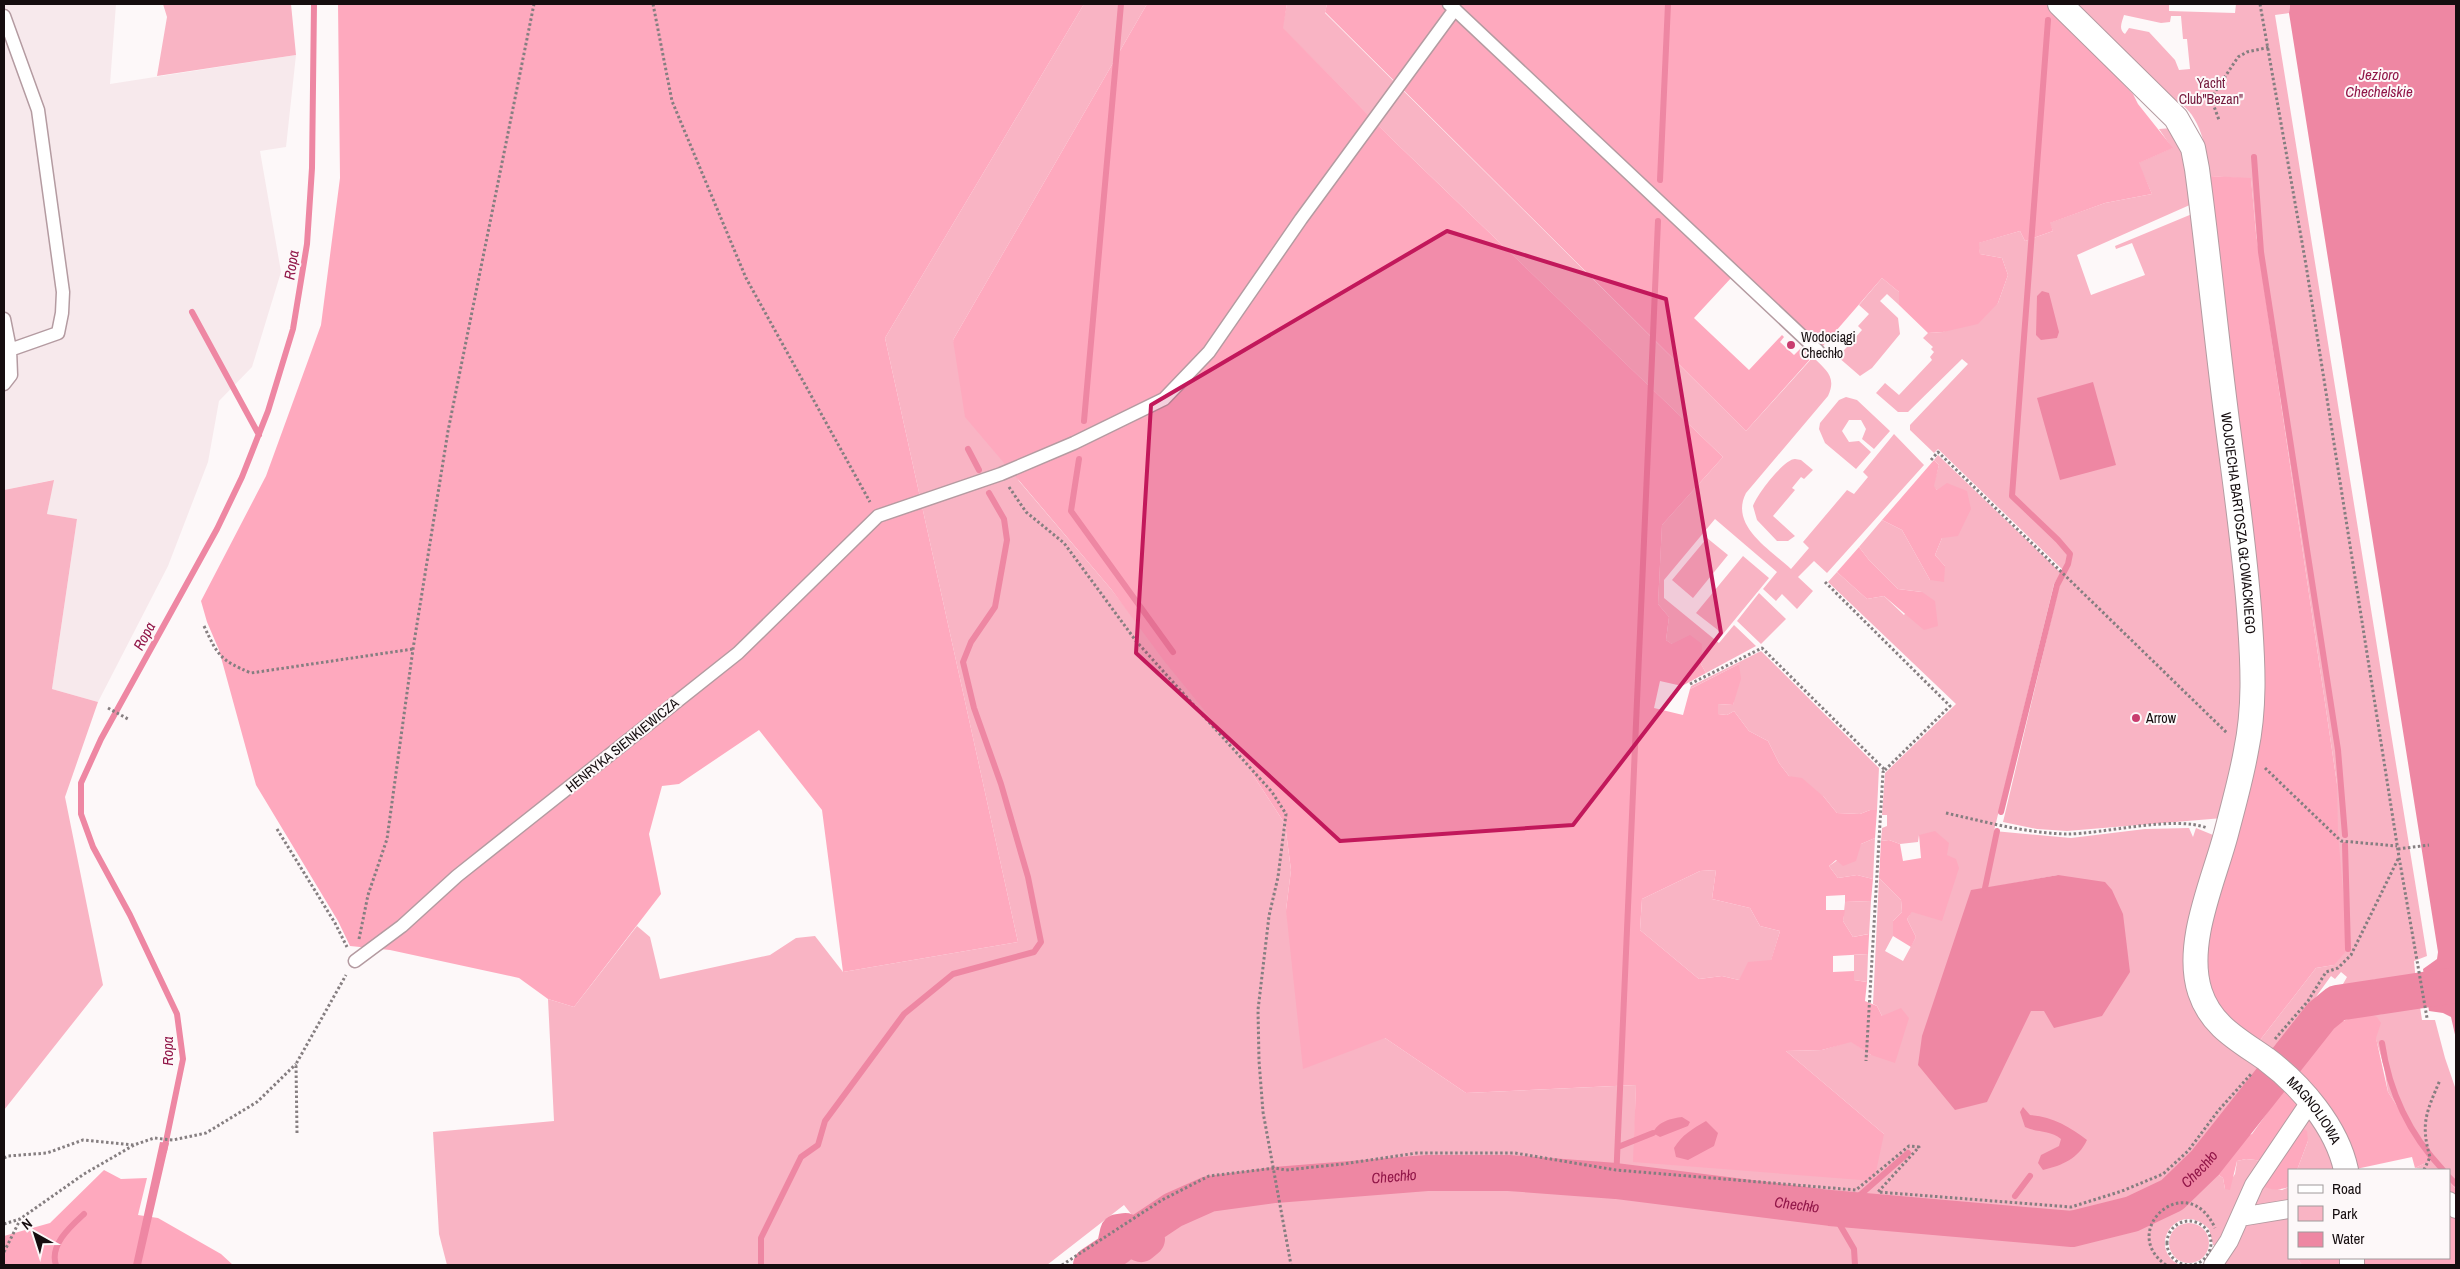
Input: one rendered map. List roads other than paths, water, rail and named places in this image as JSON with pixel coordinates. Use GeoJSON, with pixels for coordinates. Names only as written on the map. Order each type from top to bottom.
{"type":"FeatureCollection","features":[{"type":"Feature","properties":{"kind":"street","name":"WOJCIECHA BARTOSZA GŁOWACKIEGO"},"geometry":{"type":"LineString","coordinates":[[2060,4],[2176,118],[2193,148],[2246,566],[2253,673],[2253,708],[2246,750],[2226,836],[2203,913],[2196,954],[2197,975],[2200,992],[2212,1015],[2229,1035],[2267,1060]]}},
{"type":"Feature","properties":{"kind":"street","name":"MAGNOLIOWA"},"geometry":{"type":"LineString","coordinates":[[2267,1060],[2288,1077],[2310,1102],[2335,1140],[2346,1169]]}},
{"type":"Feature","properties":{"kind":"street"},"geometry":{"type":"LineString","coordinates":[[2213,1265],[2229,1241],[2254,1185],[2310,1102]]}},
{"type":"Feature","properties":{"kind":"street"},"geometry":{"type":"LineString","coordinates":[[2240,1216],[2288,1209]]}},
{"type":"Feature","properties":{"kind":"lane"},"geometry":{"type":"LineString","coordinates":[[1452,6],[1818,351]]}},
{"type":"Feature","properties":{"kind":"lane","name":"HENRYKA SIENKIEWICZA"},"geometry":{"type":"LineString","coordinates":[[355,961],[402,926],[457,876],[738,653],[878,516],[1000,474],[1074,444],[1164,399],[1209,352],[1452,6]]}},
{"type":"Feature","properties":{"kind":"lane"},"geometry":{"type":"LineString","coordinates":[[4,16],[38,110],[63,292],[62,313],[58,333],[7,350]]}},
{"type":"Feature","properties":{"kind":"lane"},"geometry":{"type":"LineString","coordinates":[[4,319],[11,375],[4,384]]}},
{"type":"Feature","properties":{"kind":"water","name":"Jezioro Chechelskie"},"geometry":{"type":"Polygon","coordinates":[[[2290,4],[2456,4],[2456,1039],[2451,1017],[2443,1013],[2429,1011],[2423,969],[2437,959],[2438,952],[2289,13],[2290,4]]]}},
{"type":"Feature","properties":{"kind":"water"},"geometry":{"type":"Polygon","coordinates":[[[2042,291],[2049,293],[2059,332],[2057,338],[2041,340],[2036,335],[2037,296],[2042,291]]]}},
{"type":"Feature","properties":{"kind":"water"},"geometry":{"type":"Polygon","coordinates":[[[2093,382],[2116,465],[2060,480],[2037,398],[2093,382]]]}},
{"type":"Feature","properties":{"kind":"water"},"geometry":{"type":"Polygon","coordinates":[[[2058,875],[2105,882],[2112,890],[2123,914],[2130,972],[2102,1016],[2054,1028],[2044,1011],[2031,1011],[1987,1102],[1955,1110],[1918,1065],[1922,1036],[1971,890],[2058,875]]]}},
{"type":"Feature","properties":{"kind":"water"},"geometry":{"type":"Polygon","coordinates":[[[2023,1107],[2030,1115],[2053,1120],[2074,1131],[2087,1140],[2083,1147],[2069,1160],[2043,1170],[2038,1163],[2041,1155],[2059,1146],[2061,1139],[2052,1134],[2025,1127],[2020,1112],[2023,1107]]]}},
{"type":"Feature","properties":{"kind":"water"},"geometry":{"type":"Polygon","coordinates":[[[1682,1117],[1690,1122],[1688,1126],[1660,1137],[1653,1133],[1661,1123],[1682,1117]]]}},
{"type":"Feature","properties":{"kind":"water"},"geometry":{"type":"Polygon","coordinates":[[[1706,1121],[1718,1133],[1714,1146],[1688,1160],[1676,1157],[1674,1148],[1680,1139],[1706,1121]]]}},
{"type":"Feature","properties":{"kind":"water"},"geometry":{"type":"Polygon","coordinates":[[[160,1142],[169,1143],[141,1265],[133,1265],[160,1142]]]}},
{"type":"Feature","properties":{"kind":"waterway","name":"Ropa"},"geometry":{"type":"LineString","coordinates":[[164,1151],[183,1059],[177,1014],[130,915],[93,847],[81,814],[81,783],[101,739],[217,529],[242,477],[268,411],[293,329],[307,244],[312,168],[314,4]]}},
{"type":"Feature","properties":{"kind":"waterway"},"geometry":{"type":"LineString","coordinates":[[1084,421],[1121,4]]}},
{"type":"Feature","properties":{"kind":"waterway"},"geometry":{"type":"LineString","coordinates":[[1660,180],[1668,4]]}},
{"type":"Feature","properties":{"kind":"waterway"},"geometry":{"type":"LineString","coordinates":[[2001,812],[2057,585],[2068,564],[2070,554],[2012,496],[2048,20]]}},
{"type":"Feature","properties":{"kind":"waterway"},"geometry":{"type":"LineString","coordinates":[[2254,157],[2261,252],[2338,750],[2345,835]]}},
{"type":"Feature","properties":{"kind":"waterway"},"geometry":{"type":"LineString","coordinates":[[1616,1181],[1658,221]]}},
{"type":"Feature","properties":{"kind":"waterway"},"geometry":{"type":"LineString","coordinates":[[192,312],[259,435]]}},
{"type":"Feature","properties":{"kind":"waterway"},"geometry":{"type":"LineString","coordinates":[[968,449],[979,470]]}},
{"type":"Feature","properties":{"kind":"waterway"},"geometry":{"type":"LineString","coordinates":[[1079,459],[1071,511],[1173,652]]}},
{"type":"Feature","properties":{"kind":"waterway"},"geometry":{"type":"LineString","coordinates":[[761,1265],[761,1238],[801,1157],[818,1145],[825,1121],[904,1014],[953,974],[1034,952],[1041,942],[1028,877],[1001,784],[974,708],[963,662],[971,642],[995,607],[1007,540],[1004,519],[989,493]]}},
{"type":"Feature","properties":{"kind":"waterway"},"geometry":{"type":"LineString","coordinates":[[1985,888],[1997,831]]}},
{"type":"Feature","properties":{"kind":"waterway"},"geometry":{"type":"LineString","coordinates":[[2345,845],[2348,949]]}},
{"type":"Feature","properties":{"kind":"waterway","name":"Chechło"},"geometry":{"type":"LineString","coordinates":[[1091,1265],[1118,1247],[1116,1241],[1118,1232],[1125,1231],[1134,1241],[1141,1244],[1147,1239],[1143,1230],[1173,1210],[1209,1194],[1275,1185],[1427,1173],[1509,1173],[1616,1181],[1830,1208],[2072,1229],[2132,1214],[2172,1195],[2205,1163],[2321,1016],[2337,1003],[2456,985]]}},
{"type":"Feature","properties":{"kind":"waterway"},"geometry":{"type":"LineString","coordinates":[[2382,1043],[2390,1078],[2403,1111],[2421,1142],[2442,1169]]}},
{"type":"Feature","properties":{"kind":"waterway"},"geometry":{"type":"LineString","coordinates":[[1618,1147],[1653,1133]]}},
{"type":"Feature","properties":{"kind":"waterway"},"geometry":{"type":"LineString","coordinates":[[1844,1209],[1908,1153]]}},
{"type":"Feature","properties":{"kind":"waterway"},"geometry":{"type":"LineString","coordinates":[[2015,1196],[2030,1176]]}},
{"type":"Feature","properties":{"kind":"waterway"},"geometry":{"type":"LineString","coordinates":[[2450,1178],[2456,1184]]}},
{"type":"Feature","properties":{"kind":"waterway"},"geometry":{"type":"LineString","coordinates":[[1830,1208],[1854,1249],[1855,1265]]}},
{"type":"Feature","properties":{"kind":"waterway"},"geometry":{"type":"LineString","coordinates":[[1997,1223],[2006,1209]]}},
{"type":"Feature","properties":{"kind":"waterway"},"geometry":{"type":"LineString","coordinates":[[56,1265],[55,1258],[58,1243],[62,1236],[84,1214]]}},
{"type":"Feature","properties":{"kind":"place","name":"Wodociągi Chechło"},"geometry":{"type":"Point","coordinates":[1791,345]}},
{"type":"Feature","properties":{"kind":"place","name":"Arrow"},"geometry":{"type":"Point","coordinates":[2136,718]}},
{"type":"Feature","properties":{"kind":"park label","name":"Yacht Club\"Bezan\""},"geometry":{"type":"Point","coordinates":[2211,92]}}]}
